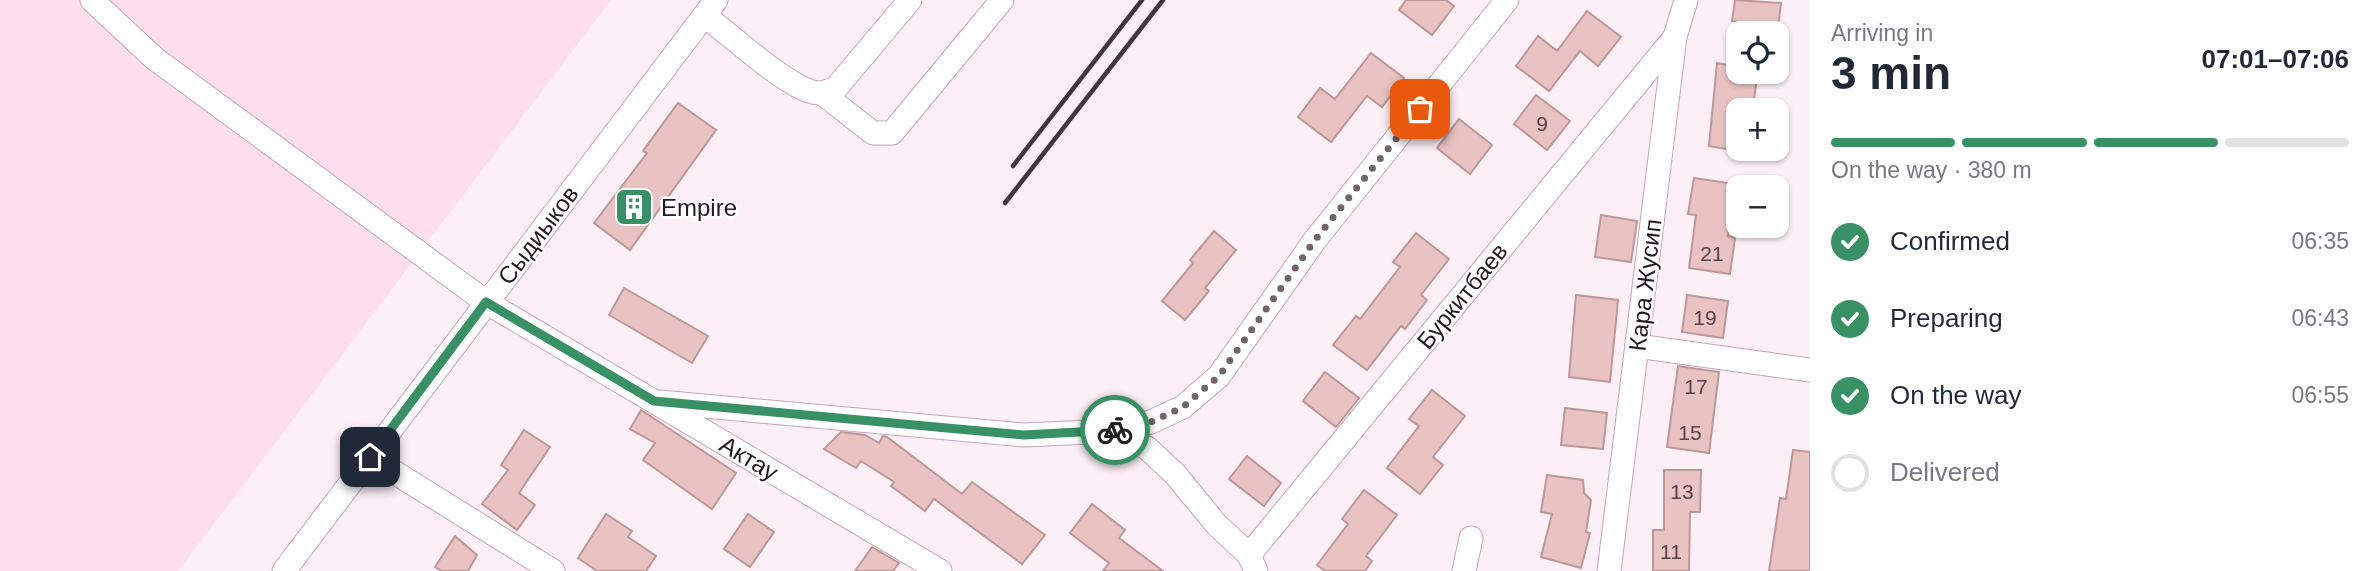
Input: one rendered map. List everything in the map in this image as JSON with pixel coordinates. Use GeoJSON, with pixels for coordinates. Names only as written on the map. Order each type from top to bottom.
{"type":"FeatureCollection","features":[{"type":"Feature","properties":{"kind":"street","name":"Актау"},"geometry":{"type":"LineString","coordinates":[[92,0],[154,58],[486,302],[940,571]]}},
{"type":"Feature","properties":{"kind":"street"},"geometry":{"type":"LineString","coordinates":[[823,94],[836,88],[910,0]]}},
{"type":"Feature","properties":{"kind":"street"},"geometry":{"type":"LineString","coordinates":[[710,8],[789,80],[809,91],[823,94],[873,133],[892,133],[1002,0]]}},
{"type":"Feature","properties":{"kind":"street"},"geometry":{"type":"LineString","coordinates":[[654,401],[1024,435],[1112,431],[1151,422],[1183,407],[1219,376],[1315,240],[1507,0]]}},
{"type":"Feature","properties":{"kind":"street","name":"Кара Жусип"},"geometry":{"type":"LineString","coordinates":[[1609,571],[1675,37],[1686,0]]}},
{"type":"Feature","properties":{"kind":"street","name":"Сыдиыков"},"geometry":{"type":"LineString","coordinates":[[287,570],[486,302],[710,8]]}},
{"type":"Feature","properties":{"kind":"street","name":"Буркитбаев"},"geometry":{"type":"LineString","coordinates":[[1253,563],[1675,37]]}},
{"type":"Feature","properties":{"kind":"street"},"geometry":{"type":"LineString","coordinates":[[1637,345],[1810,370]]}},
{"type":"Feature","properties":{"kind":"street"},"geometry":{"type":"LineString","coordinates":[[1112,431],[1147,448],[1175,474],[1216,524],[1253,563]]}},
{"type":"Feature","properties":{"kind":"street"},"geometry":{"type":"LineString","coordinates":[[370,457],[553,571]]}},
{"type":"Feature","properties":{"kind":"street"},"geometry":{"type":"LineString","coordinates":[[1464,571],[1471,538]]}},
{"type":"Feature","properties":{"kind":"shaded area"},"geometry":{"type":"Polygon","coordinates":[[[0,0],[611,0],[178,571],[0,571],[0,0]]]}},
{"type":"Feature","properties":{"kind":"building"},"geometry":{"type":"Polygon","coordinates":[[[1406,0],[1446,0],[1454,6],[1432,35],[1399,10],[1406,0]]]}},
{"type":"Feature","properties":{"kind":"building"},"geometry":{"type":"Polygon","coordinates":[[[1735,0],[1781,3],[1779,21],[1732,21],[1735,0]]]}},
{"type":"Feature","properties":{"kind":"building"},"geometry":{"type":"Polygon","coordinates":[[[1587,11],[1621,37],[1598,66],[1580,51],[1549,91],[1516,66],[1538,36],[1557,51],[1587,11]]]}},
{"type":"Feature","properties":{"kind":"building"},"geometry":{"type":"Polygon","coordinates":[[[1371,53],[1404,78],[1382,107],[1367,96],[1331,142],[1298,117],[1320,88],[1335,99],[1371,53]]]}},
{"type":"Feature","properties":{"kind":"building"},"geometry":{"type":"Polygon","coordinates":[[[1717,63],[1726,65],[1726,84],[1756,84],[1754,98],[1726,98],[1726,149],[1709,146],[1717,63]]]}},
{"type":"Feature","properties":{"kind":"building"},"geometry":{"type":"Polygon","coordinates":[[[1536,95],[1570,121],[1547,150],[1514,124],[1536,95]]]}},
{"type":"Feature","properties":{"kind":"building"},"geometry":{"type":"Polygon","coordinates":[[[678,103],[716,130],[630,250],[594,223],[647,153],[643,151],[678,103]]]}},
{"type":"Feature","properties":{"kind":"building"},"geometry":{"type":"Polygon","coordinates":[[[1459,119],[1492,145],[1470,174],[1437,148],[1459,119]]]}},
{"type":"Feature","properties":{"kind":"building"},"geometry":{"type":"Polygon","coordinates":[[[1694,178],[1726,183],[1726,238],[1735,238],[1730,274],[1689,268],[1696,215],[1688,214],[1694,178]]]}},
{"type":"Feature","properties":{"kind":"building"},"geometry":{"type":"Polygon","coordinates":[[[1601,215],[1637,221],[1631,262],[1595,257],[1601,215]]]}},
{"type":"Feature","properties":{"kind":"building"},"geometry":{"type":"Polygon","coordinates":[[[1214,231],[1236,250],[1205,288],[1209,291],[1185,320],[1162,301],[1193,263],[1190,260],[1214,231]]]}},
{"type":"Feature","properties":{"kind":"building"},"geometry":{"type":"Polygon","coordinates":[[[1416,233],[1449,259],[1421,295],[1427,300],[1405,329],[1401,326],[1367,370],[1333,345],[1356,316],[1360,319],[1400,267],[1393,262],[1416,233]]]}},
{"type":"Feature","properties":{"kind":"building"},"geometry":{"type":"Polygon","coordinates":[[[624,288],[708,336],[692,363],[609,315],[624,288]]]}},
{"type":"Feature","properties":{"kind":"building"},"geometry":{"type":"Polygon","coordinates":[[[1576,295],[1618,300],[1610,382],[1569,377],[1576,295]]]}},
{"type":"Feature","properties":{"kind":"building"},"geometry":{"type":"Polygon","coordinates":[[[1687,295],[1728,301],[1723,338],[1682,332],[1687,295]]]}},
{"type":"Feature","properties":{"kind":"building"},"geometry":{"type":"Polygon","coordinates":[[[1678,366],[1719,372],[1709,453],[1667,447],[1678,366]]]}},
{"type":"Feature","properties":{"kind":"building"},"geometry":{"type":"Polygon","coordinates":[[[1325,372],[1359,398],[1336,427],[1303,401],[1325,372]]]}},
{"type":"Feature","properties":{"kind":"building"},"geometry":{"type":"Polygon","coordinates":[[[1432,390],[1465,416],[1433,457],[1443,465],[1420,494],[1387,468],[1419,426],[1409,419],[1432,390]]]}},
{"type":"Feature","properties":{"kind":"building"},"geometry":{"type":"Polygon","coordinates":[[[1565,408],[1607,413],[1603,449],[1561,445],[1565,408]]]}},
{"type":"Feature","properties":{"kind":"building"},"geometry":{"type":"Polygon","coordinates":[[[641,410],[736,473],[712,509],[643,460],[655,443],[630,429],[641,410]]]}},
{"type":"Feature","properties":{"kind":"building"},"geometry":{"type":"Polygon","coordinates":[[[524,430],[550,447],[519,493],[535,505],[517,530],[482,504],[508,470],[501,465],[524,430]]]}},
{"type":"Feature","properties":{"kind":"building"},"geometry":{"type":"Polygon","coordinates":[[[841,432],[865,435],[879,443],[883,436],[887,437],[962,494],[972,482],[1045,535],[1022,564],[934,499],[925,511],[891,486],[894,482],[861,461],[856,468],[824,449],[841,432]]]}},
{"type":"Feature","properties":{"kind":"building"},"geometry":{"type":"Polygon","coordinates":[[[1793,450],[1810,452],[1810,571],[1769,571],[1780,498],[1786,499],[1793,450]]]}},
{"type":"Feature","properties":{"kind":"building"},"geometry":{"type":"Polygon","coordinates":[[[1247,456],[1281,483],[1264,506],[1229,479],[1247,456]]]}},
{"type":"Feature","properties":{"kind":"building"},"geometry":{"type":"Polygon","coordinates":[[[1664,470],[1701,470],[1700,512],[1690,512],[1689,571],[1653,571],[1653,530],[1664,530],[1664,470]]]}},
{"type":"Feature","properties":{"kind":"building"},"geometry":{"type":"Polygon","coordinates":[[[1547,475],[1583,480],[1584,493],[1591,500],[1586,532],[1590,533],[1581,568],[1541,557],[1552,514],[1541,512],[1547,475]]]}},
{"type":"Feature","properties":{"kind":"building"},"geometry":{"type":"Polygon","coordinates":[[[1364,490],[1397,515],[1366,556],[1372,561],[1365,571],[1325,571],[1317,565],[1348,524],[1342,519],[1364,490]]]}},
{"type":"Feature","properties":{"kind":"building"},"geometry":{"type":"Polygon","coordinates":[[[1092,504],[1125,530],[1119,538],[1163,571],[1103,571],[1109,563],[1070,533],[1092,504]]]}},
{"type":"Feature","properties":{"kind":"building"},"geometry":{"type":"Polygon","coordinates":[[[606,514],[632,531],[628,537],[656,556],[646,571],[597,571],[578,558],[606,514]]]}},
{"type":"Feature","properties":{"kind":"building"},"geometry":{"type":"Polygon","coordinates":[[[748,514],[774,532],[750,567],[724,549],[748,514]]]}},
{"type":"Feature","properties":{"kind":"building"},"geometry":{"type":"Polygon","coordinates":[[[455,536],[477,555],[468,571],[442,571],[435,567],[455,536]]]}},
{"type":"Feature","properties":{"kind":"building"},"geometry":{"type":"Polygon","coordinates":[[[872,547],[899,563],[893,571],[855,571],[872,547]]]}},
{"type":"Feature","properties":{"kind":"railway"},"geometry":{"type":"LineString","coordinates":[[1013,166],[1142,0]]}},
{"type":"Feature","properties":{"kind":"railway"},"geometry":{"type":"LineString","coordinates":[[1005,203],[1163,0]]}},
{"type":"Feature","properties":{"kind":"way so far"},"geometry":{"type":"LineString","coordinates":[[1115,430],[1151,422],[1183,407],[1219,376],[1315,240],[1420,109]]}},
{"type":"Feature","properties":{"kind":"place","name":"Empire"},"geometry":{"type":"Point","coordinates":[634,207]}},
{"type":"Feature","properties":{"kind":"route"},"geometry":{"type":"LineString","coordinates":[[370,457],[486,302],[654,401],[1024,435],[1115,430]]}}]}
